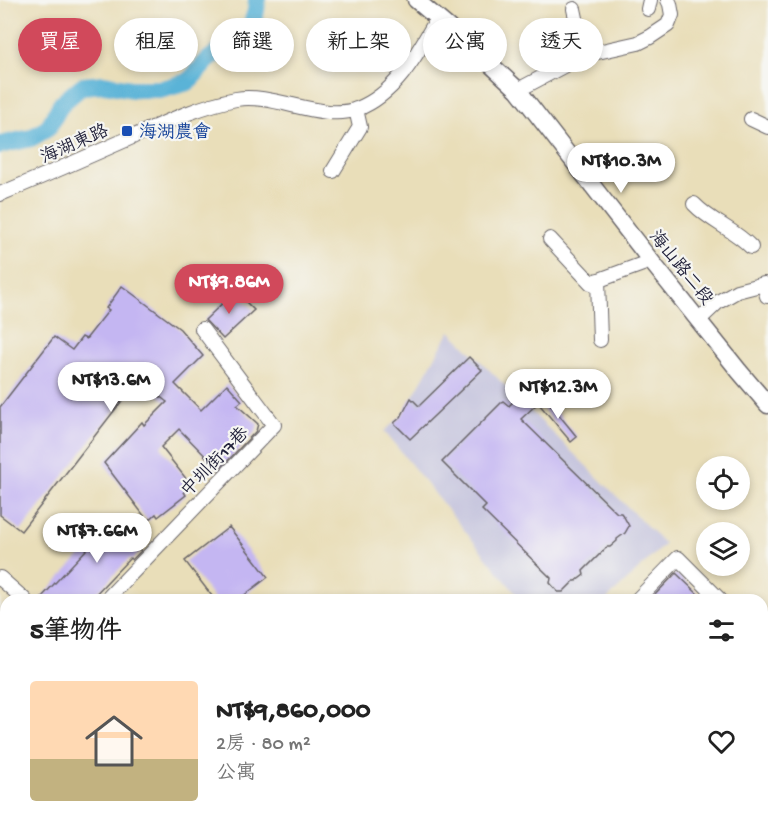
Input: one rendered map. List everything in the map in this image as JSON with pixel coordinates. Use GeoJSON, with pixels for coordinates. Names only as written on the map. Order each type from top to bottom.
{"type":"FeatureCollection","features":[{"type":"Feature","properties":{"kind":"main road","name":"海山路二段"},"geometry":{"type":"LineString","coordinates":[[416,0],[436,18]]}},
{"type":"Feature","properties":{"kind":"main road","name":"海山路二段"},"geometry":{"type":"LineString","coordinates":[[499,72],[518,90],[651,261],[768,405]]}},
{"type":"Feature","properties":{"kind":"street"},"geometry":{"type":"LineString","coordinates":[[603,51],[638,43],[668,25],[672,15],[668,0]]}},
{"type":"Feature","properties":{"kind":"street"},"geometry":{"type":"LineString","coordinates":[[574,9],[576,18]]}},
{"type":"Feature","properties":{"kind":"street","name":"海湖東路"},"geometry":{"type":"LineString","coordinates":[[0,194],[214,104],[240,98],[268,100],[339,112],[356,109],[376,99],[394,85],[423,44]]}},
{"type":"Feature","properties":{"kind":"street"},"geometry":{"type":"LineString","coordinates":[[518,90],[552,72]]}},
{"type":"Feature","properties":{"kind":"street"},"geometry":{"type":"LineString","coordinates":[[333,171],[360,127],[356,109]]}},
{"type":"Feature","properties":{"kind":"street"},"geometry":{"type":"LineString","coordinates":[[751,119],[768,127]]}},
{"type":"Feature","properties":{"kind":"street"},"geometry":{"type":"LineString","coordinates":[[694,204],[703,213],[742,237],[751,247]]}},
{"type":"Feature","properties":{"kind":"street"},"geometry":{"type":"LineString","coordinates":[[550,239],[594,281],[600,340]]}},
{"type":"Feature","properties":{"kind":"street"},"geometry":{"type":"LineString","coordinates":[[594,281],[651,261]]}},
{"type":"Feature","properties":{"kind":"street"},"geometry":{"type":"LineString","coordinates":[[699,320],[718,302],[737,291],[764,284],[767,296]]}},
{"type":"Feature","properties":{"kind":"street","name":"中圳街17巷"},"geometry":{"type":"LineString","coordinates":[[112,594],[274,425],[202,329]]}},
{"type":"Feature","properties":{"kind":"street"},"geometry":{"type":"LineString","coordinates":[[643,594],[678,558],[714,594]]}},
{"type":"Feature","properties":{"kind":"street"},"geometry":{"type":"LineString","coordinates":[[0,578],[18,594]]}},
{"type":"Feature","properties":{"kind":"shaded area"},"geometry":{"type":"Polygon","coordinates":[[[450,331],[665,544],[612,594],[516,594],[384,431],[401,417],[450,331]]]}},
{"type":"Feature","properties":{"kind":"building"},"geometry":{"type":"Polygon","coordinates":[[[122,286],[180,329],[203,356],[175,384],[201,410],[227,384],[242,401],[237,405],[258,424],[256,431],[219,470],[179,429],[161,447],[192,486],[184,492],[186,495],[158,517],[156,514],[148,521],[104,463],[142,422],[144,425],[167,402],[138,380],[21,531],[0,515],[0,407],[54,337],[72,350],[82,337],[86,339],[109,310],[106,308],[122,286]]]}},
{"type":"Feature","properties":{"kind":"building"},"geometry":{"type":"Polygon","coordinates":[[[235,291],[254,310],[223,339],[205,320],[235,291]]]}},
{"type":"Feature","properties":{"kind":"building"},"geometry":{"type":"Polygon","coordinates":[[[469,357],[482,370],[410,439],[394,423],[401,417],[411,398],[419,406],[469,357]]]}},
{"type":"Feature","properties":{"kind":"building"},"geometry":{"type":"Polygon","coordinates":[[[524,390],[537,404],[521,419],[617,513],[621,513],[629,526],[617,541],[607,547],[583,571],[584,575],[563,592],[558,592],[550,583],[551,578],[482,510],[486,506],[442,462],[503,401],[509,406],[524,390]]]}},
{"type":"Feature","properties":{"kind":"building"},"geometry":{"type":"Polygon","coordinates":[[[546,399],[577,437],[571,442],[539,404],[546,399]]]}},
{"type":"Feature","properties":{"kind":"building"},"geometry":{"type":"Polygon","coordinates":[[[118,516],[145,542],[139,549],[141,551],[132,560],[130,558],[96,594],[45,594],[118,516]]]}},
{"type":"Feature","properties":{"kind":"building"},"geometry":{"type":"Polygon","coordinates":[[[229,527],[268,577],[246,594],[210,594],[185,561],[229,527]]]}},
{"type":"Feature","properties":{"kind":"building"},"geometry":{"type":"Polygon","coordinates":[[[676,573],[698,594],[656,594],[676,573]]]}},
{"type":"Feature","properties":{"kind":"waterway"},"geometry":{"type":"LineString","coordinates":[[0,145],[31,138],[48,128],[61,104],[82,86],[104,84],[132,89],[162,89],[188,82],[208,60],[250,29],[257,0]]}},
{"type":"Feature","properties":{"kind":"place","name":"海湖農會"},"geometry":{"type":"Point","coordinates":[127,131]}}]}
